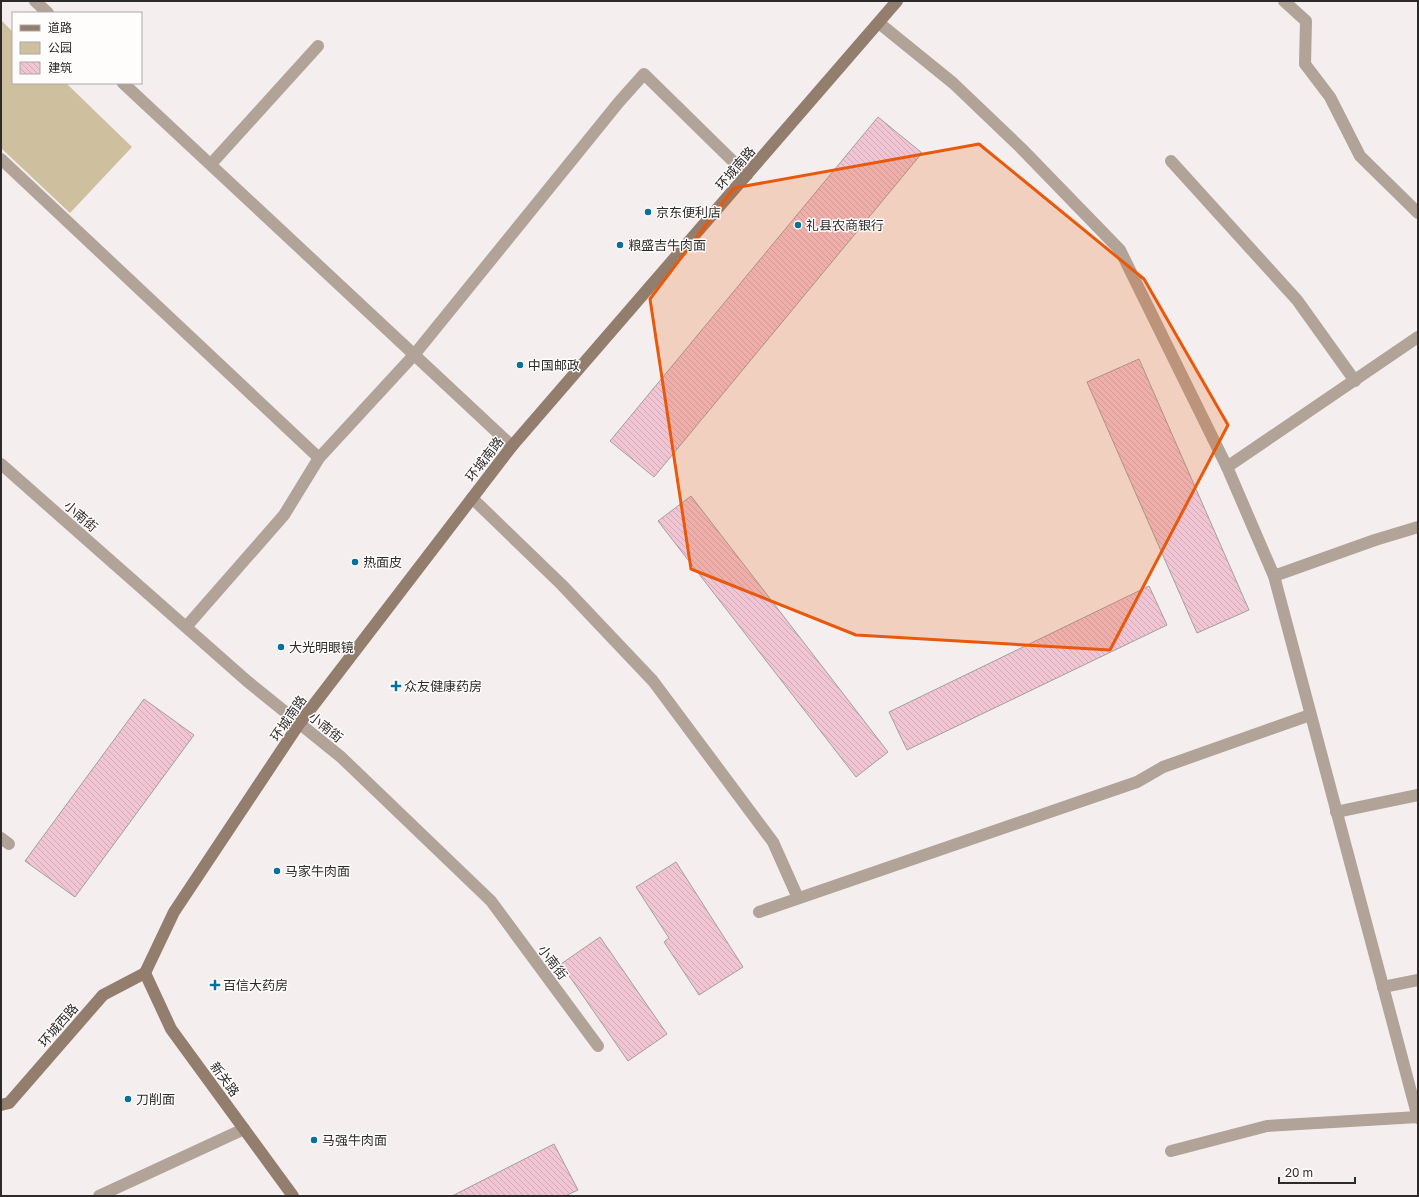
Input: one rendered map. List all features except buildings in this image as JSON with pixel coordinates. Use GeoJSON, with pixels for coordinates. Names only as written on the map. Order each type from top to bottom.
{"type":"FeatureCollection","features":[{"type":"Feature","properties":{"kind":"main road","name":"环城南路"},"geometry":{"type":"LineString","coordinates":[[145,973],[174,912],[300,724],[512,446],[879,24],[897,1]]}},
{"type":"Feature","properties":{"kind":"main road","name":"环城西路"},"geometry":{"type":"LineString","coordinates":[[1,1105],[9,1103],[103,995],[145,973]]}},
{"type":"Feature","properties":{"kind":"main road","name":"新关路"},"geometry":{"type":"LineString","coordinates":[[145,973],[171,1029],[293,1196]]}},
{"type":"Feature","properties":{"kind":"street"},"geometry":{"type":"LineString","coordinates":[[36,1],[47,12]]}},
{"type":"Feature","properties":{"kind":"street"},"geometry":{"type":"LineString","coordinates":[[1284,1],[1306,21],[1305,64],[1330,97],[1360,156],[1418,213]]}},
{"type":"Feature","properties":{"kind":"street"},"geometry":{"type":"LineString","coordinates":[[879,24],[952,83],[1022,148],[1120,250],[1227,467],[1274,576],[1418,1118],[1267,1126],[1171,1151]]}},
{"type":"Feature","properties":{"kind":"street"},"geometry":{"type":"LineString","coordinates":[[211,164],[318,46]]}},
{"type":"Feature","properties":{"kind":"street"},"geometry":{"type":"LineString","coordinates":[[186,627],[284,515],[319,458],[414,355],[614,108],[644,74],[747,175]]}},
{"type":"Feature","properties":{"kind":"street"},"geometry":{"type":"LineString","coordinates":[[124,84],[512,446]]}},
{"type":"Feature","properties":{"kind":"street"},"geometry":{"type":"LineString","coordinates":[[1,159],[319,458]]}},
{"type":"Feature","properties":{"kind":"street"},"geometry":{"type":"LineString","coordinates":[[1171,161],[1297,300],[1355,381]]}},
{"type":"Feature","properties":{"kind":"street"},"geometry":{"type":"LineString","coordinates":[[1227,467],[1418,337]]}},
{"type":"Feature","properties":{"kind":"street","name":"小南街"},"geometry":{"type":"LineString","coordinates":[[1,464],[247,681],[341,757],[491,901],[598,1046]]}},
{"type":"Feature","properties":{"kind":"street"},"geometry":{"type":"LineString","coordinates":[[472,498],[562,585],[653,680],[773,842],[798,898]]}},
{"type":"Feature","properties":{"kind":"street"},"geometry":{"type":"LineString","coordinates":[[1274,576],[1374,540],[1418,527]]}},
{"type":"Feature","properties":{"kind":"street"},"geometry":{"type":"LineString","coordinates":[[759,912],[1137,782],[1163,767],[1310,715]]}},
{"type":"Feature","properties":{"kind":"street"},"geometry":{"type":"LineString","coordinates":[[1336,812],[1418,795]]}},
{"type":"Feature","properties":{"kind":"street"},"geometry":{"type":"LineString","coordinates":[[1383,987],[1418,980]]}},
{"type":"Feature","properties":{"kind":"street"},"geometry":{"type":"LineString","coordinates":[[99,1196],[244,1129]]}},
{"type":"Feature","properties":{"kind":"highlighted area"},"geometry":{"type":"Polygon","coordinates":[[[979,144],[1144,279],[1228,425],[1110,650],[856,635],[691,569],[650,299],[734,188],[979,144]]]}},
{"type":"Feature","properties":{"kind":"green space"},"geometry":{"type":"Polygon","coordinates":[[[1,20],[12,31],[12,84],[67,84],[132,147],[70,213],[1,148],[1,20]]]}},
{"type":"Feature","properties":{"kind":"place","name":"京东便利店"},"geometry":{"type":"Point","coordinates":[648,212]}},
{"type":"Feature","properties":{"kind":"place","name":"礼县农商银行"},"geometry":{"type":"Point","coordinates":[798,225]}},
{"type":"Feature","properties":{"kind":"place","name":"粮盛吉牛肉面"},"geometry":{"type":"Point","coordinates":[620,245]}},
{"type":"Feature","properties":{"kind":"place","name":"中国邮政"},"geometry":{"type":"Point","coordinates":[520,365]}},
{"type":"Feature","properties":{"kind":"place","name":"热面皮"},"geometry":{"type":"Point","coordinates":[355,562]}},
{"type":"Feature","properties":{"kind":"place","name":"大光明眼镜"},"geometry":{"type":"Point","coordinates":[281,647]}},
{"type":"Feature","properties":{"kind":"place","name":"众友健康药房"},"geometry":{"type":"Point","coordinates":[396,686]}},
{"type":"Feature","properties":{"kind":"place","name":"马家牛肉面"},"geometry":{"type":"Point","coordinates":[277,871]}},
{"type":"Feature","properties":{"kind":"place","name":"百信大药房"},"geometry":{"type":"Point","coordinates":[215,985]}},
{"type":"Feature","properties":{"kind":"place","name":"刀削面"},"geometry":{"type":"Point","coordinates":[128,1099]}},
{"type":"Feature","properties":{"kind":"place","name":"马强牛肉面"},"geometry":{"type":"Point","coordinates":[314,1140]}}]}
